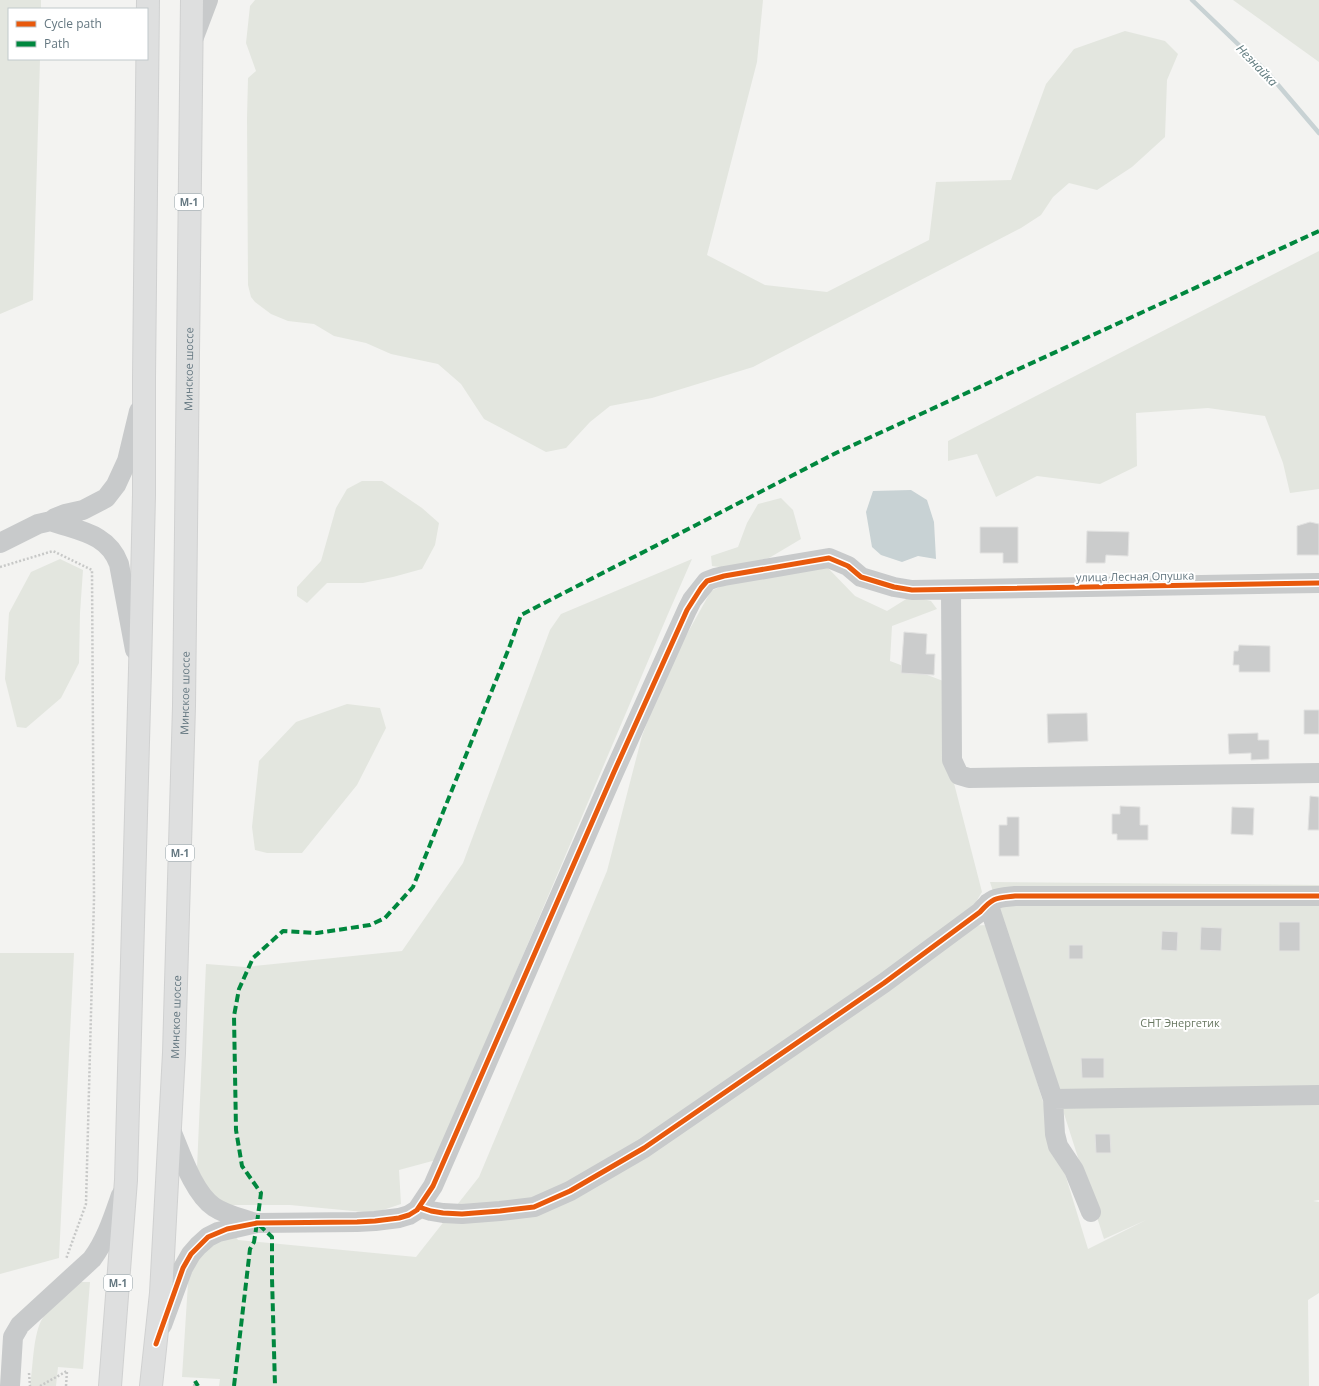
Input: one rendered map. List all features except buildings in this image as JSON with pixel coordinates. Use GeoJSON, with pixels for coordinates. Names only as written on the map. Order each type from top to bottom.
{"type":"FeatureCollection","features":[{"type":"Feature","properties":{"kind":"highway","name":"Минское шоссе"},"geometry":{"type":"LineString","coordinates":[[151,1386],[162,1272],[174,1046],[184,706],[192,0]]}},
{"type":"Feature","properties":{"kind":"highway","name":"М-1"},"geometry":{"type":"LineString","coordinates":[[110,1386],[126,1180],[144,495],[147,60]]}},
{"type":"Feature","properties":{"kind":"street"},"geometry":{"type":"LineString","coordinates":[[191,43],[208,0]]}},
{"type":"Feature","properties":{"kind":"street"},"geometry":{"type":"LineString","coordinates":[[0,542],[38,524],[83,510],[106,498],[116,485],[127,461],[144,384]]}},
{"type":"Feature","properties":{"kind":"street"},"geometry":{"type":"LineString","coordinates":[[51,521],[92,534],[109,548],[117,557],[140,669]]}},
{"type":"Feature","properties":{"kind":"street","name":"улица Лесная Опушка"},"geometry":{"type":"LineString","coordinates":[[419,1207],[434,1186],[667,653],[687,610],[707,581],[724,576],[828,558],[848,566],[861,577],[894,587],[912,590],[1319,583]]}},
{"type":"Feature","properties":{"kind":"street"},"geometry":{"type":"LineString","coordinates":[[951,590],[952,760],[959,775],[969,778],[1319,773]]}},
{"type":"Feature","properties":{"kind":"street"},"geometry":{"type":"LineString","coordinates":[[156,1344],[183,1268],[191,1254],[203,1241],[218,1232],[256,1223],[375,1222],[408,1215],[417,1210],[419,1207],[443,1213],[462,1214],[534,1207],[570,1191],[644,1148],[884,982],[980,912],[995,898],[1015,896],[1319,896]]}},
{"type":"Feature","properties":{"kind":"street"},"geometry":{"type":"LineString","coordinates":[[988,903],[1053,1099],[1055,1134],[1058,1146],[1074,1170],[1091,1212]]}},
{"type":"Feature","properties":{"kind":"street"},"geometry":{"type":"LineString","coordinates":[[1053,1099],[1319,1095]]}},
{"type":"Feature","properties":{"kind":"street"},"geometry":{"type":"LineString","coordinates":[[170,1128],[195,1186],[207,1201],[216,1208],[256,1223]]}},
{"type":"Feature","properties":{"kind":"street"},"geometry":{"type":"LineString","coordinates":[[10,1386],[13,1337],[20,1325],[92,1260],[113,1219],[126,1180]]}},
{"type":"Feature","properties":{"kind":"path"},"geometry":{"type":"LineString","coordinates":[[0,567],[53,551],[92,570],[94,899],[86,1204],[66,1262]]}},
{"type":"Feature","properties":{"kind":"path"},"geometry":{"type":"LineString","coordinates":[[29,1366],[30,1386]]}},
{"type":"Feature","properties":{"kind":"path"},"geometry":{"type":"LineString","coordinates":[[40,1386],[67,1371],[66,1386]]}},
{"type":"Feature","properties":{"kind":"path"},"geometry":{"type":"LineString","coordinates":[[194,1386],[195,1381]]}},
{"type":"Feature","properties":{"kind":"green space"},"geometry":{"type":"Polygon","coordinates":[[[0,0],[41,0],[41,8],[8,8],[8,60],[40,60],[33,300],[0,314],[0,0]]]}},
{"type":"Feature","properties":{"kind":"green space"},"geometry":{"type":"Polygon","coordinates":[[[255,0],[763,0],[757,62],[707,255],[765,285],[827,292],[929,240],[936,182],[1011,180],[1046,84],[1074,49],[1125,31],[1165,41],[1178,54],[1167,80],[1165,137],[1132,167],[1097,190],[1069,183],[1053,197],[1041,215],[1021,228],[753,367],[652,398],[610,406],[590,422],[566,448],[546,452],[484,419],[461,384],[438,364],[391,354],[366,343],[334,336],[314,324],[288,321],[271,314],[255,302],[251,297],[248,285],[247,118],[248,78],[256,71],[246,43],[250,6],[255,0]]]}},
{"type":"Feature","properties":{"kind":"green space"},"geometry":{"type":"Polygon","coordinates":[[[1233,0],[1319,0],[1319,62],[1233,0]]]}},
{"type":"Feature","properties":{"kind":"green space"},"geometry":{"type":"Polygon","coordinates":[[[1319,251],[1319,489],[1290,493],[1283,463],[1265,416],[1208,408],[1136,413],[1137,466],[1100,484],[1037,476],[996,497],[977,454],[948,461],[948,441],[1319,251]]]}},
{"type":"Feature","properties":{"kind":"green space"},"geometry":{"type":"Polygon","coordinates":[[[362,481],[382,481],[422,508],[439,523],[435,545],[422,569],[363,583],[327,583],[307,603],[297,596],[297,587],[321,561],[336,508],[347,489],[362,481]]]}},
{"type":"Feature","properties":{"kind":"green space"},"geometry":{"type":"Polygon","coordinates":[[[781,498],[793,510],[801,539],[769,558],[726,568],[712,566],[711,556],[738,547],[747,523],[758,504],[781,498]]]}},
{"type":"Feature","properties":{"kind":"green space"},"geometry":{"type":"Polygon","coordinates":[[[60,559],[83,570],[79,663],[61,698],[26,728],[17,727],[5,679],[9,613],[31,572],[60,559]]]}},
{"type":"Feature","properties":{"kind":"green space"},"geometry":{"type":"Polygon","coordinates":[[[692,559],[436,1160],[399,1170],[401,1204],[374,1213],[290,1205],[228,1205],[213,1195],[197,1168],[206,964],[245,967],[402,951],[463,863],[550,630],[561,614],[692,559]]]}},
{"type":"Feature","properties":{"kind":"green space","name":"СНТ Энергетик"},"geometry":{"type":"Polygon","coordinates":[[[827,567],[855,596],[887,611],[911,596],[931,601],[937,609],[892,626],[890,661],[946,682],[947,756],[982,892],[961,926],[989,925],[1088,1249],[1146,1220],[1104,1239],[990,882],[1319,885],[1319,1200],[1313,1201],[1319,1202],[1319,1293],[1308,1300],[1309,1386],[219,1386],[220,1379],[182,1377],[188,1283],[191,1272],[199,1257],[211,1244],[236,1237],[238,1240],[416,1257],[479,1177],[607,871],[642,736],[668,668],[711,591],[731,582],[827,567]]]}},
{"type":"Feature","properties":{"kind":"green space"},"geometry":{"type":"Polygon","coordinates":[[[347,704],[380,708],[386,728],[357,785],[302,853],[267,853],[255,850],[252,827],[259,761],[296,722],[347,704]]]}},
{"type":"Feature","properties":{"kind":"green space"},"geometry":{"type":"Polygon","coordinates":[[[0,953],[74,953],[59,1258],[0,1274],[0,953]]]}},
{"type":"Feature","properties":{"kind":"green space"},"geometry":{"type":"Polygon","coordinates":[[[77,1282],[90,1282],[83,1369],[58,1367],[56,1386],[30,1386],[36,1335],[41,1321],[53,1305],[77,1282]]]}},
{"type":"Feature","properties":{"kind":"shaded area"},"geometry":{"type":"Polygon","coordinates":[[[911,490],[927,500],[934,522],[936,559],[918,556],[902,562],[881,555],[872,547],[866,512],[873,491],[911,490]]]}},
{"type":"Feature","properties":{"kind":"waterway","name":"Незнайка"},"geometry":{"type":"LineString","coordinates":[[1192,0],[1267,72],[1319,133]]}},
{"type":"Feature","properties":{"kind":"marked path"},"geometry":{"type":"LineString","coordinates":[[257,1223],[261,1193],[242,1166],[236,1130],[234,1016],[239,989],[253,958],[283,931],[317,933],[370,925],[385,918],[413,887],[521,615],[836,453],[1319,231]]}},
{"type":"Feature","properties":{"kind":"marked path"},"geometry":{"type":"LineString","coordinates":[[234,1386],[250,1249],[254,1242],[257,1223],[272,1237],[275,1386]]}},
{"type":"Feature","properties":{"kind":"marked path"},"geometry":{"type":"LineString","coordinates":[[195,1381],[198,1386]]}},
{"type":"Feature","properties":{"kind":"cycle path"},"geometry":{"type":"LineString","coordinates":[[156,1344],[183,1268],[191,1254],[208,1237],[227,1229],[257,1223],[375,1221],[399,1218],[409,1215],[417,1210],[433,1186],[614,772],[687,610],[707,581],[724,576],[829,558],[848,566],[861,577],[894,587],[912,590],[1319,583]]}},
{"type":"Feature","properties":{"kind":"cycle path"},"geometry":{"type":"LineString","coordinates":[[419,1207],[443,1213],[462,1214],[500,1211],[534,1207],[570,1191],[644,1148],[884,983],[980,912],[988,903],[995,899],[1015,896],[1319,896]]}}]}
